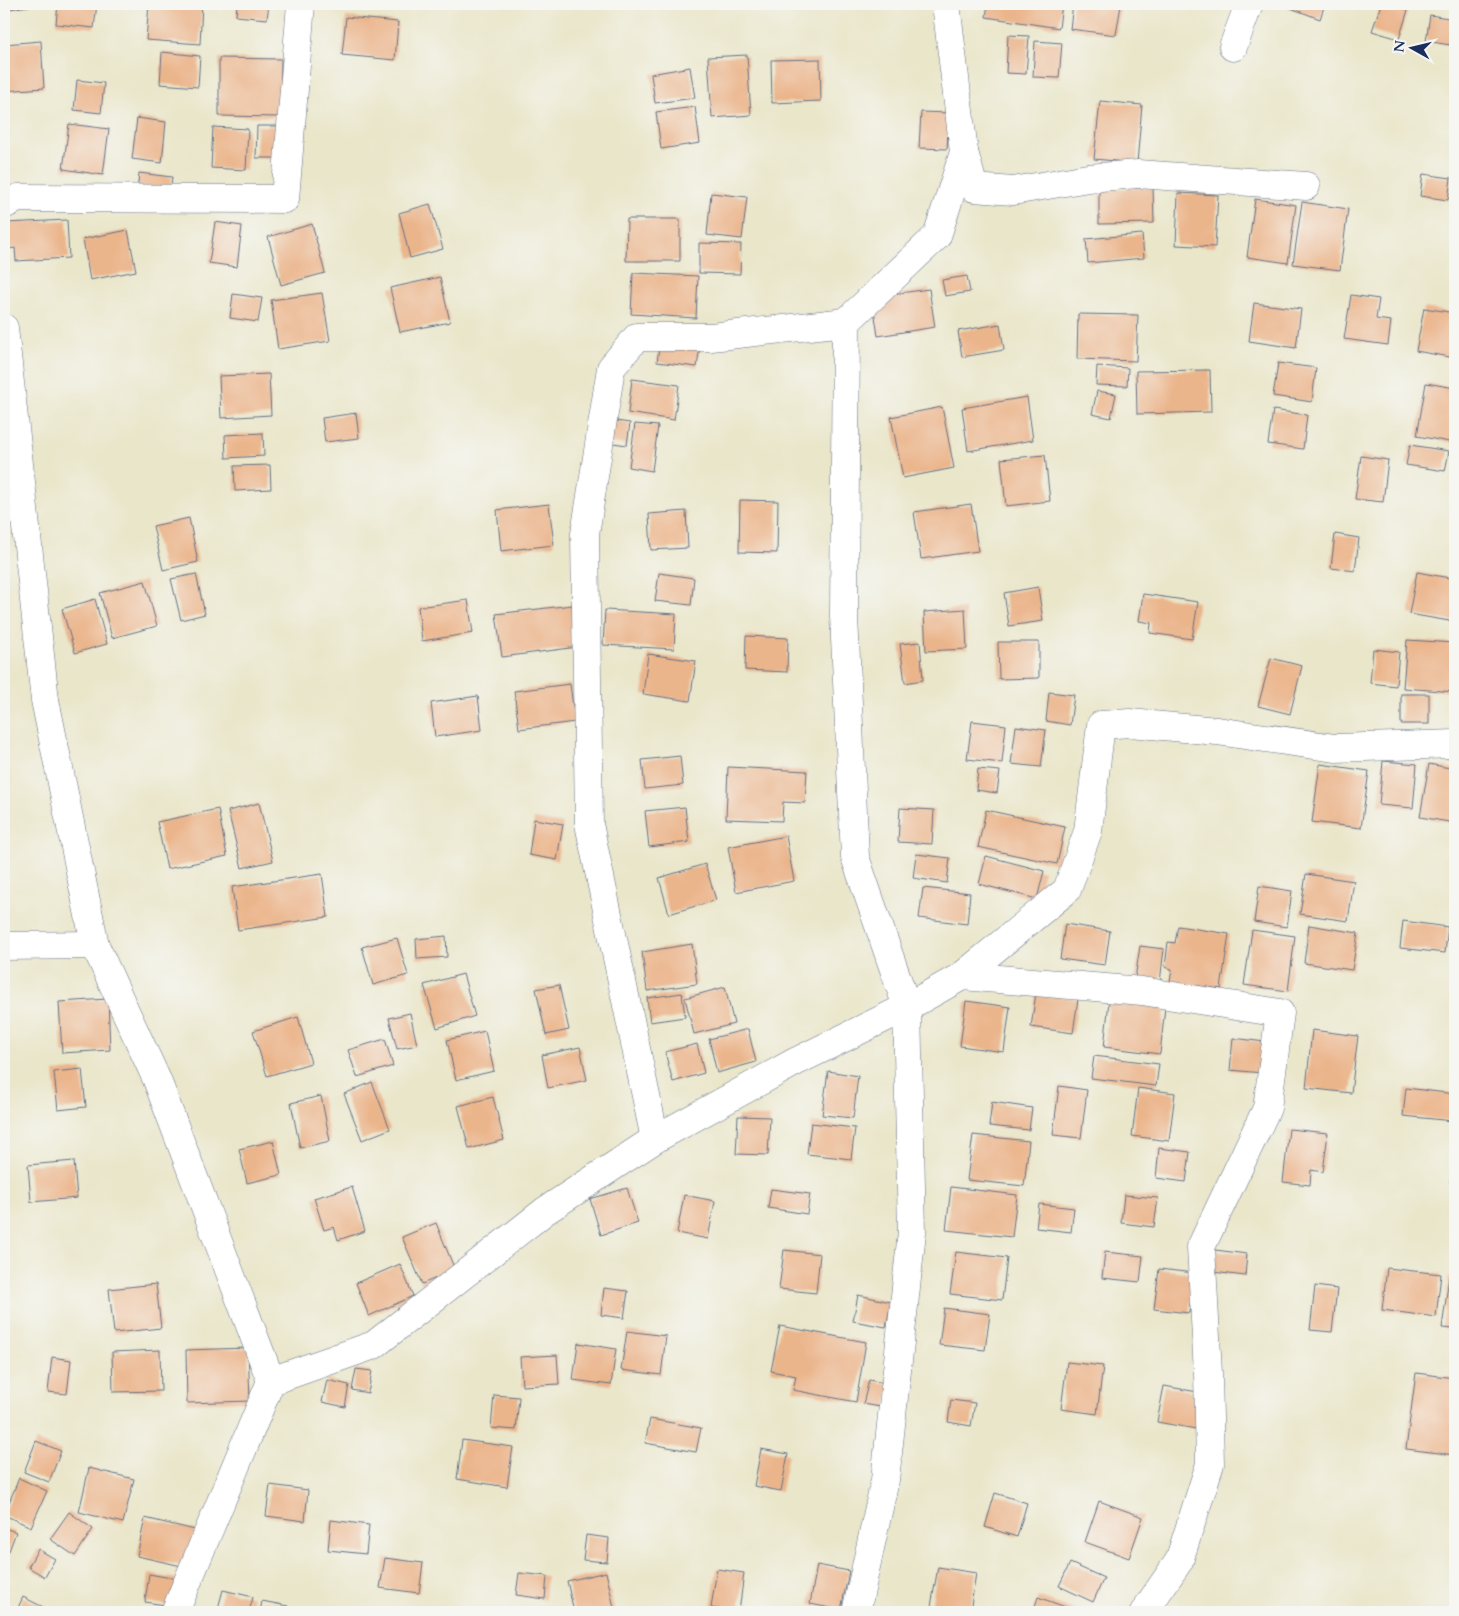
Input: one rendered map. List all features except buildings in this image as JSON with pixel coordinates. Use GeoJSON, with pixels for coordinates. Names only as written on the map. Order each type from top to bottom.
{"type":"FeatureCollection","features":[{"type":"Feature","properties":{"kind":"street"},"geometry":{"type":"LineString","coordinates":[[4,205],[18,198],[285,199],[301,4]]}},
{"type":"Feature","properties":{"kind":"street"},"geometry":{"type":"LineString","coordinates":[[946,4],[964,152],[974,188],[1013,191],[1088,178],[1138,174],[1306,186]]}},
{"type":"Feature","properties":{"kind":"street"},"geometry":{"type":"LineString","coordinates":[[1233,47],[1249,4]]}},
{"type":"Feature","properties":{"kind":"street"},"geometry":{"type":"LineString","coordinates":[[655,1139],[589,824],[584,534],[611,368],[637,337],[711,338],[846,322],[937,236],[964,152]]}},
{"type":"Feature","properties":{"kind":"street"},"geometry":{"type":"LineString","coordinates":[[846,322],[844,616],[855,857],[907,1007],[912,1232],[885,1480],[856,1612]]}},
{"type":"Feature","properties":{"kind":"street"},"geometry":{"type":"LineString","coordinates":[[4,328],[45,700],[95,945],[156,1080],[271,1381],[175,1612]]}},
{"type":"Feature","properties":{"kind":"street"},"geometry":{"type":"LineString","coordinates":[[271,1381],[374,1345],[545,1211],[655,1139],[795,1062],[907,1007],[962,976],[1067,890],[1088,831],[1101,725],[1130,723],[1217,731],[1336,748],[1455,744]]}},
{"type":"Feature","properties":{"kind":"street"},"geometry":{"type":"LineString","coordinates":[[4,946],[95,945]]}},
{"type":"Feature","properties":{"kind":"street"},"geometry":{"type":"LineString","coordinates":[[962,976],[1142,991],[1280,1013],[1267,1108],[1201,1247],[1210,1464],[1179,1561],[1144,1612]]}}]}
